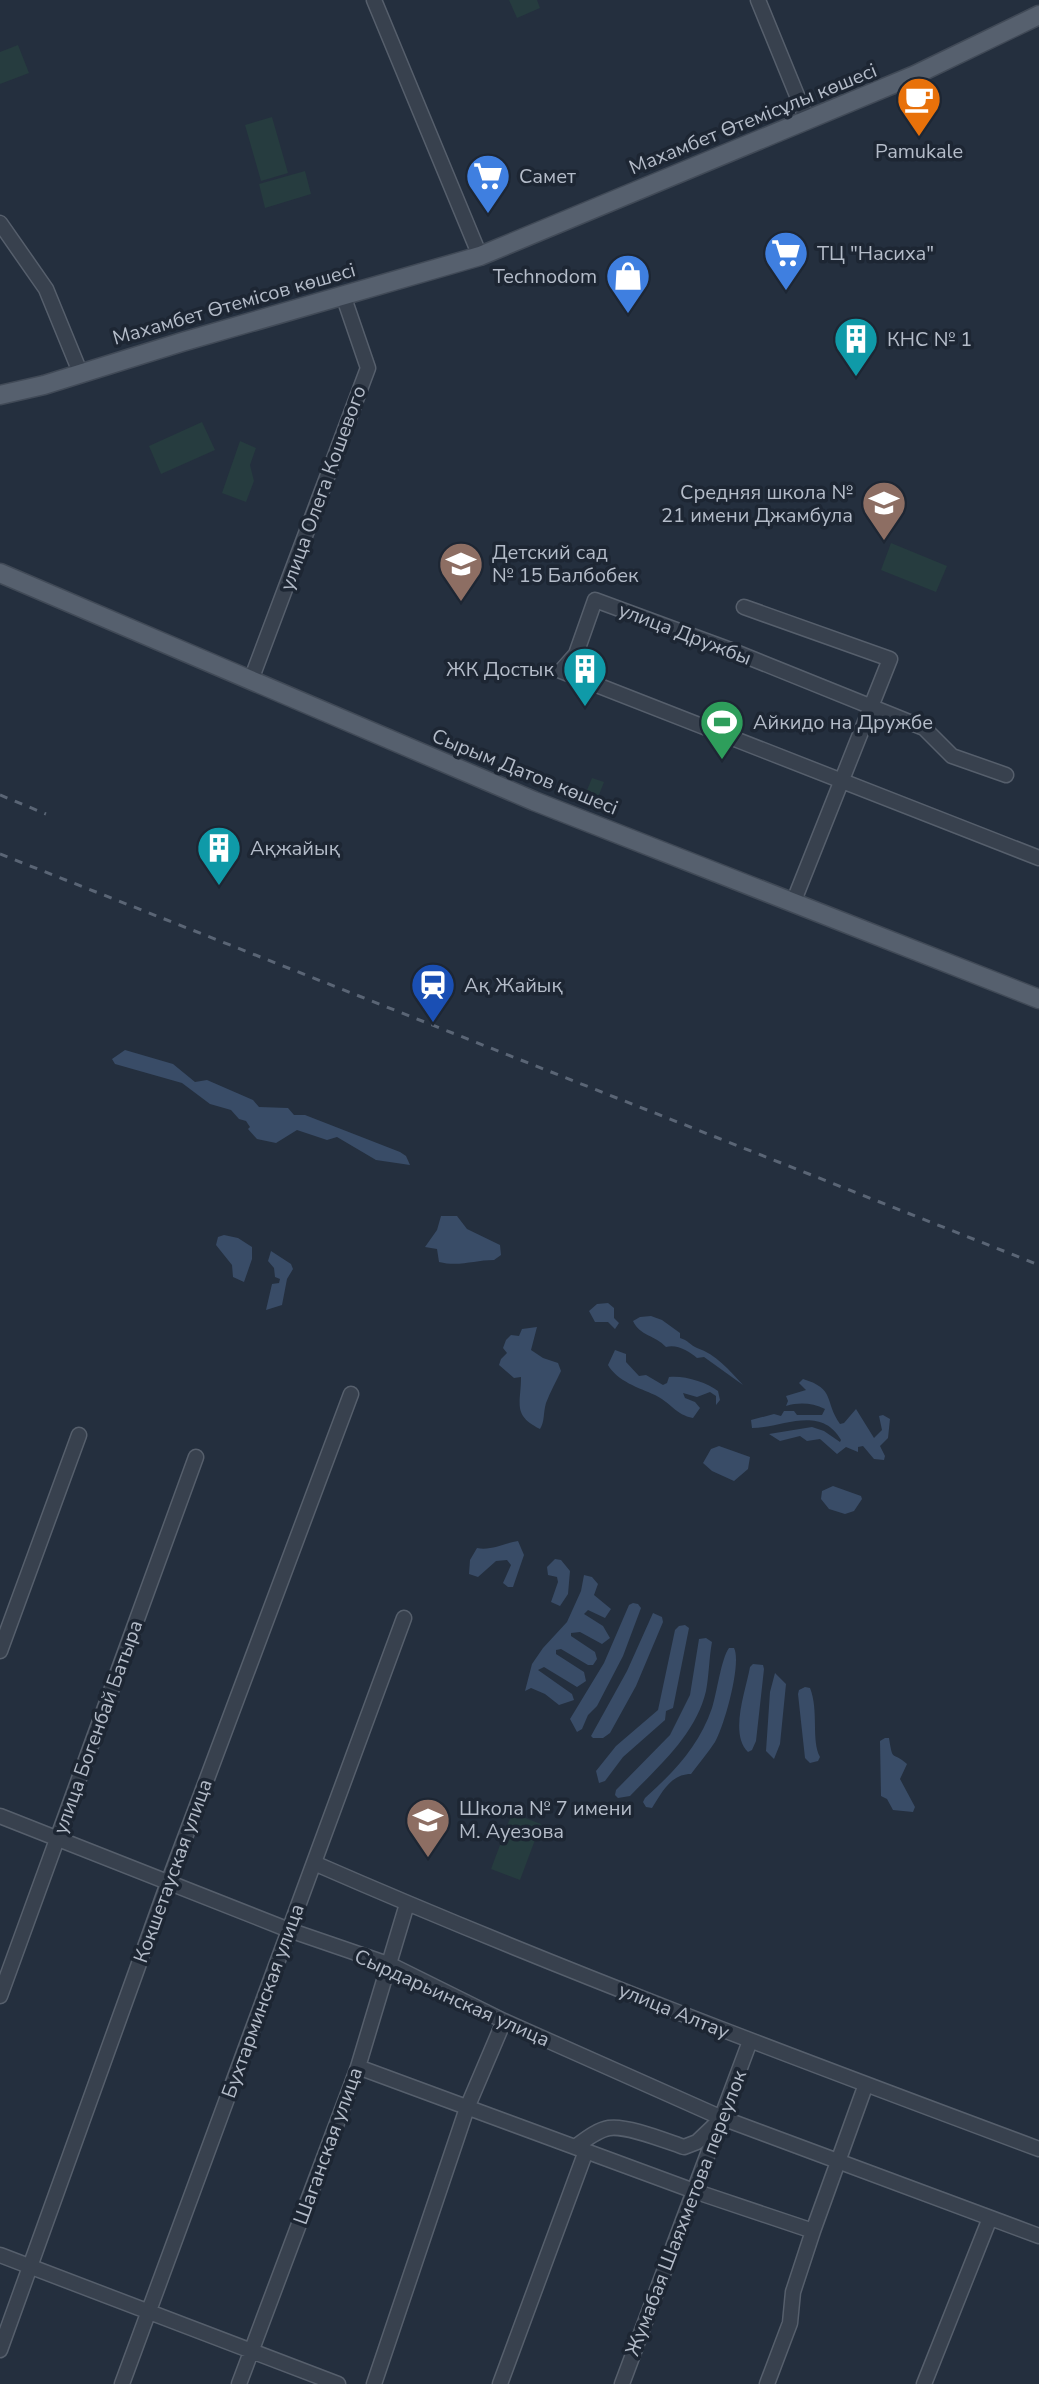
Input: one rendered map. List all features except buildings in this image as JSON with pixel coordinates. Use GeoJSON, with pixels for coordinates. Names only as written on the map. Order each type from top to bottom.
{"type":"FeatureCollection","features":[{"type":"Feature","properties":{"kind":"main road","name":"Махамбет Өтемісұлы көшесі"},"geometry":{"type":"LineString","coordinates":[[480,256],[947,61],[1039,15]]}},
{"type":"Feature","properties":{"kind":"main road","name":"Махамбет Өтемісов көшесі"},"geometry":{"type":"LineString","coordinates":[[0,395],[44,385],[480,256]]}},
{"type":"Feature","properties":{"kind":"main road","name":"Сырым Датов көшесі"},"geometry":{"type":"LineString","coordinates":[[0,573],[540,803],[1039,999]]}},
{"type":"Feature","properties":{"kind":"street"},"geometry":{"type":"LineString","coordinates":[[374,0],[480,256]]}},
{"type":"Feature","properties":{"kind":"street"},"geometry":{"type":"LineString","coordinates":[[758,0],[807,120]]}},
{"type":"Feature","properties":{"kind":"street"},"geometry":{"type":"LineString","coordinates":[[0,223],[46,289],[80,372]]}},
{"type":"Feature","properties":{"kind":"street","name":"улица Олега Кошевого"},"geometry":{"type":"LineString","coordinates":[[251,680],[368,368],[343,295]]}},
{"type":"Feature","properties":{"kind":"street","name":"улица Дружбы"},"geometry":{"type":"LineString","coordinates":[[1006,775],[952,756],[924,728],[728,649],[595,600],[576,654],[561,671],[1039,858]]}},
{"type":"Feature","properties":{"kind":"street"},"geometry":{"type":"LineString","coordinates":[[744,607],[890,659],[793,903]]}},
{"type":"Feature","properties":{"kind":"street","name":"Кокшетауская улица"},"geometry":{"type":"LineString","coordinates":[[0,2350],[168,1883],[351,1394]]}},
{"type":"Feature","properties":{"kind":"street"},"geometry":{"type":"LineString","coordinates":[[0,1651],[79,1435]]}},
{"type":"Feature","properties":{"kind":"street","name":"улица Богенбай Батыра"},"geometry":{"type":"LineString","coordinates":[[0,1996],[196,1457]]}},
{"type":"Feature","properties":{"kind":"street","name":"Бухтарминская улица"},"geometry":{"type":"LineString","coordinates":[[122,2384],[404,1618]]}},
{"type":"Feature","properties":{"kind":"street","name":"Сырдарьинская улица"},"geometry":{"type":"LineString","coordinates":[[0,1816],[289,1930],[391,1965],[504,2021],[722,2118]]}},
{"type":"Feature","properties":{"kind":"street","name":"улица Алтау"},"geometry":{"type":"LineString","coordinates":[[314,1863],[407,1904],[750,2041],[1039,2149]]}},
{"type":"Feature","properties":{"kind":"street","name":"Шаганская улица"},"geometry":{"type":"LineString","coordinates":[[239,2384],[358,2067],[407,1904]]}},
{"type":"Feature","properties":{"kind":"street"},"geometry":{"type":"LineString","coordinates":[[374,2384],[467,2108],[504,2021]]}},
{"type":"Feature","properties":{"kind":"street","name":"Жумабая Шаяхметова переулок"},"geometry":{"type":"LineString","coordinates":[[622,2384],[750,2041]]}},
{"type":"Feature","properties":{"kind":"street"},"geometry":{"type":"LineString","coordinates":[[358,2067],[694,2191],[813,2231]]}},
{"type":"Feature","properties":{"kind":"street"},"geometry":{"type":"LineString","coordinates":[[767,2384],[790,2323],[793,2292],[813,2231],[866,2084]]}},
{"type":"Feature","properties":{"kind":"street"},"geometry":{"type":"LineString","coordinates":[[500,2384],[580,2149],[609,2128],[621,2128],[691,2147],[722,2118],[1039,2236]]}},
{"type":"Feature","properties":{"kind":"street"},"geometry":{"type":"LineString","coordinates":[[924,2384],[990,2218]]}},
{"type":"Feature","properties":{"kind":"street"},"geometry":{"type":"LineString","coordinates":[[0,2255],[338,2384]]}},
{"type":"Feature","properties":{"kind":"green space"},"geometry":{"type":"Polygon","coordinates":[[[509,0],[537,0],[540,8],[517,18],[509,0]]]}},
{"type":"Feature","properties":{"kind":"green space"},"geometry":{"type":"Polygon","coordinates":[[[18,45],[29,73],[0,84],[0,52],[18,45]]]}},
{"type":"Feature","properties":{"kind":"green space"},"geometry":{"type":"Polygon","coordinates":[[[272,117],[288,173],[261,181],[245,125],[272,117]]]}},
{"type":"Feature","properties":{"kind":"green space"},"geometry":{"type":"Polygon","coordinates":[[[305,171],[311,194],[265,208],[259,184],[305,171]]]}},
{"type":"Feature","properties":{"kind":"green space"},"geometry":{"type":"Polygon","coordinates":[[[202,422],[215,450],[161,474],[149,446],[202,422]]]}},
{"type":"Feature","properties":{"kind":"green space"},"geometry":{"type":"Polygon","coordinates":[[[240,441],[256,448],[250,465],[254,481],[246,502],[222,493],[240,441]]]}},
{"type":"Feature","properties":{"kind":"green space"},"geometry":{"type":"Polygon","coordinates":[[[891,543],[947,566],[936,592],[881,570],[891,543]]]}},
{"type":"Feature","properties":{"kind":"green space"},"geometry":{"type":"Polygon","coordinates":[[[592,778],[604,782],[597,800],[585,795],[592,778]]]}},
{"type":"Feature","properties":{"kind":"green space"},"geometry":{"type":"Polygon","coordinates":[[[512,1813],[541,1824],[520,1880],[491,1869],[512,1813]]]}},
{"type":"Feature","properties":{"kind":"water"},"geometry":{"type":"Polygon","coordinates":[[[125,1050],[173,1064],[195,1082],[207,1080],[253,1100],[259,1107],[288,1108],[294,1115],[305,1115],[400,1152],[410,1165],[376,1160],[337,1137],[327,1140],[297,1130],[276,1143],[257,1139],[248,1129],[250,1127],[246,1121],[239,1119],[231,1110],[210,1104],[182,1083],[115,1064],[112,1059],[125,1050]]]}},
{"type":"Feature","properties":{"kind":"water"},"geometry":{"type":"Polygon","coordinates":[[[441,1216],[457,1216],[467,1229],[500,1245],[501,1255],[494,1260],[460,1264],[439,1262],[437,1249],[425,1247],[437,1230],[441,1216]]]}},
{"type":"Feature","properties":{"kind":"water"},"geometry":{"type":"Polygon","coordinates":[[[218,1237],[238,1238],[252,1247],[252,1259],[244,1282],[233,1277],[232,1265],[216,1245],[218,1237]]]}},
{"type":"Feature","properties":{"kind":"water"},"geometry":{"type":"Polygon","coordinates":[[[271,1251],[291,1264],[293,1269],[287,1279],[282,1305],[266,1310],[272,1284],[279,1283],[280,1279],[275,1277],[274,1268],[268,1261],[271,1251]]]}},
{"type":"Feature","properties":{"kind":"water"},"geometry":{"type":"Polygon","coordinates":[[[608,1303],[614,1308],[614,1318],[619,1323],[615,1329],[608,1322],[595,1322],[589,1311],[597,1304],[608,1303]]]}},
{"type":"Feature","properties":{"kind":"water"},"geometry":{"type":"Polygon","coordinates":[[[651,1316],[680,1333],[680,1338],[716,1358],[743,1385],[704,1357],[697,1358],[679,1347],[666,1347],[640,1330],[633,1321],[651,1316]]]}},
{"type":"Feature","properties":{"kind":"water"},"geometry":{"type":"Polygon","coordinates":[[[537,1327],[531,1350],[558,1363],[561,1371],[546,1403],[540,1429],[522,1414],[521,1377],[514,1378],[499,1365],[507,1353],[503,1348],[511,1335],[519,1336],[522,1329],[537,1327]]]}},
{"type":"Feature","properties":{"kind":"water"},"geometry":{"type":"Polygon","coordinates":[[[615,1350],[626,1354],[626,1362],[639,1376],[646,1375],[663,1385],[669,1377],[695,1380],[718,1391],[720,1400],[716,1405],[716,1396],[710,1392],[697,1397],[683,1393],[685,1398],[700,1408],[693,1418],[682,1414],[612,1371],[608,1365],[615,1350]]]}},
{"type":"Feature","properties":{"kind":"water"},"geometry":{"type":"Polygon","coordinates":[[[803,1379],[825,1392],[840,1424],[856,1409],[874,1438],[882,1430],[879,1416],[890,1419],[888,1438],[880,1446],[884,1460],[874,1459],[863,1446],[858,1447],[858,1452],[846,1447],[837,1454],[820,1439],[807,1441],[800,1436],[780,1441],[769,1434],[812,1427],[840,1442],[833,1429],[812,1420],[752,1428],[751,1420],[774,1414],[781,1416],[784,1411],[794,1411],[797,1415],[822,1415],[825,1409],[815,1405],[786,1406],[786,1396],[806,1390],[799,1383],[803,1379]]]}},
{"type":"Feature","properties":{"kind":"water"},"geometry":{"type":"Polygon","coordinates":[[[719,1446],[750,1457],[748,1469],[734,1481],[703,1463],[711,1449],[719,1446]]]}},
{"type":"Feature","properties":{"kind":"water"},"geometry":{"type":"Polygon","coordinates":[[[833,1486],[861,1496],[854,1511],[845,1514],[829,1509],[821,1499],[822,1491],[833,1486]]]}},
{"type":"Feature","properties":{"kind":"water"},"geometry":{"type":"Polygon","coordinates":[[[518,1541],[524,1555],[513,1587],[503,1583],[511,1565],[507,1560],[496,1561],[478,1577],[469,1574],[470,1560],[477,1548],[492,1548],[518,1541]]]}},
{"type":"Feature","properties":{"kind":"water"},"geometry":{"type":"Polygon","coordinates":[[[555,1559],[561,1560],[570,1571],[568,1594],[560,1606],[551,1602],[558,1582],[557,1577],[548,1575],[547,1567],[555,1559]]]}},
{"type":"Feature","properties":{"kind":"water"},"geometry":{"type":"Polygon","coordinates":[[[584,1575],[592,1577],[598,1584],[594,1595],[611,1609],[605,1618],[588,1610],[584,1614],[603,1626],[610,1638],[602,1644],[580,1632],[571,1633],[595,1652],[597,1659],[593,1665],[561,1649],[556,1650],[556,1654],[584,1672],[586,1681],[577,1687],[544,1667],[538,1670],[572,1694],[574,1700],[559,1705],[531,1688],[525,1691],[532,1664],[567,1622],[581,1591],[584,1575]]]}},
{"type":"Feature","properties":{"kind":"water"},"geometry":{"type":"Polygon","coordinates":[[[633,1603],[641,1608],[623,1656],[597,1706],[577,1732],[570,1719],[604,1663],[629,1605],[633,1603]]]}},
{"type":"Feature","properties":{"kind":"water"},"geometry":{"type":"Polygon","coordinates":[[[653,1613],[662,1617],[663,1622],[636,1686],[610,1733],[603,1738],[593,1738],[591,1736],[627,1671],[653,1613]]]}},
{"type":"Feature","properties":{"kind":"water"},"geometry":{"type":"Polygon","coordinates":[[[685,1625],[689,1628],[673,1708],[666,1711],[665,1720],[623,1757],[605,1781],[599,1783],[596,1771],[616,1746],[658,1710],[675,1630],[685,1625]]]}},
{"type":"Feature","properties":{"kind":"water"},"geometry":{"type":"Polygon","coordinates":[[[706,1638],[712,1642],[707,1685],[694,1721],[664,1761],[630,1796],[618,1798],[616,1790],[670,1735],[690,1695],[699,1639],[706,1638]]]}},
{"type":"Feature","properties":{"kind":"water"},"geometry":{"type":"Polygon","coordinates":[[[729,1648],[734,1648],[736,1667],[727,1710],[715,1742],[691,1774],[678,1777],[663,1790],[652,1808],[646,1807],[643,1802],[645,1798],[676,1768],[707,1722],[729,1648]]]}},
{"type":"Feature","properties":{"kind":"water"},"geometry":{"type":"Polygon","coordinates":[[[753,1664],[763,1665],[764,1669],[756,1741],[748,1752],[742,1744],[739,1723],[753,1664]]]}},
{"type":"Feature","properties":{"kind":"water"},"geometry":{"type":"Polygon","coordinates":[[[775,1673],[786,1684],[780,1744],[774,1759],[766,1751],[770,1692],[775,1673]]]}},
{"type":"Feature","properties":{"kind":"water"},"geometry":{"type":"Polygon","coordinates":[[[805,1687],[810,1688],[813,1697],[820,1757],[818,1761],[810,1763],[805,1758],[798,1694],[805,1687]]]}},
{"type":"Feature","properties":{"kind":"water"},"geometry":{"type":"Polygon","coordinates":[[[889,1738],[892,1754],[907,1764],[900,1779],[915,1807],[913,1812],[893,1810],[887,1799],[881,1796],[880,1741],[889,1738]]]}},
{"type":"Feature","properties":{"kind":"railway"},"geometry":{"type":"LineString","coordinates":[[0,795],[46,814]]}},
{"type":"Feature","properties":{"kind":"railway"},"geometry":{"type":"LineString","coordinates":[[0,854],[1039,1265]]}},
{"type":"Feature","properties":{"kind":"place","name":"Pamukale"},"geometry":{"type":"Point","coordinates":[919,138]}},
{"type":"Feature","properties":{"kind":"place","name":"Самет"},"geometry":{"type":"Point","coordinates":[488,215]}},
{"type":"Feature","properties":{"kind":"place","name":"ТЦ \"Насиха\""},"geometry":{"type":"Point","coordinates":[786,292]}},
{"type":"Feature","properties":{"kind":"place","name":"Technodom"},"geometry":{"type":"Point","coordinates":[628,315]}},
{"type":"Feature","properties":{"kind":"place","name":"КНС № 1"},"geometry":{"type":"Point","coordinates":[856,378]}},
{"type":"Feature","properties":{"kind":"place","name":"Средняя школа № 21 имени Джамбула"},"geometry":{"type":"Point","coordinates":[884,542]}},
{"type":"Feature","properties":{"kind":"place","name":"Детский сад № 15 Балбобек"},"geometry":{"type":"Point","coordinates":[461,603]}},
{"type":"Feature","properties":{"kind":"place","name":"ЖК Достык"},"geometry":{"type":"Point","coordinates":[585,708]}},
{"type":"Feature","properties":{"kind":"place","name":"Айкидо на Дружбе"},"geometry":{"type":"Point","coordinates":[722,761]}},
{"type":"Feature","properties":{"kind":"place","name":"Ақжайық"},"geometry":{"type":"Point","coordinates":[219,887]}},
{"type":"Feature","properties":{"kind":"place","name":"Ақ Жайық"},"geometry":{"type":"Point","coordinates":[433,1024]}},
{"type":"Feature","properties":{"kind":"place","name":"Школа № 7 имени М. Ауезова"},"geometry":{"type":"Point","coordinates":[428,1859]}}]}
